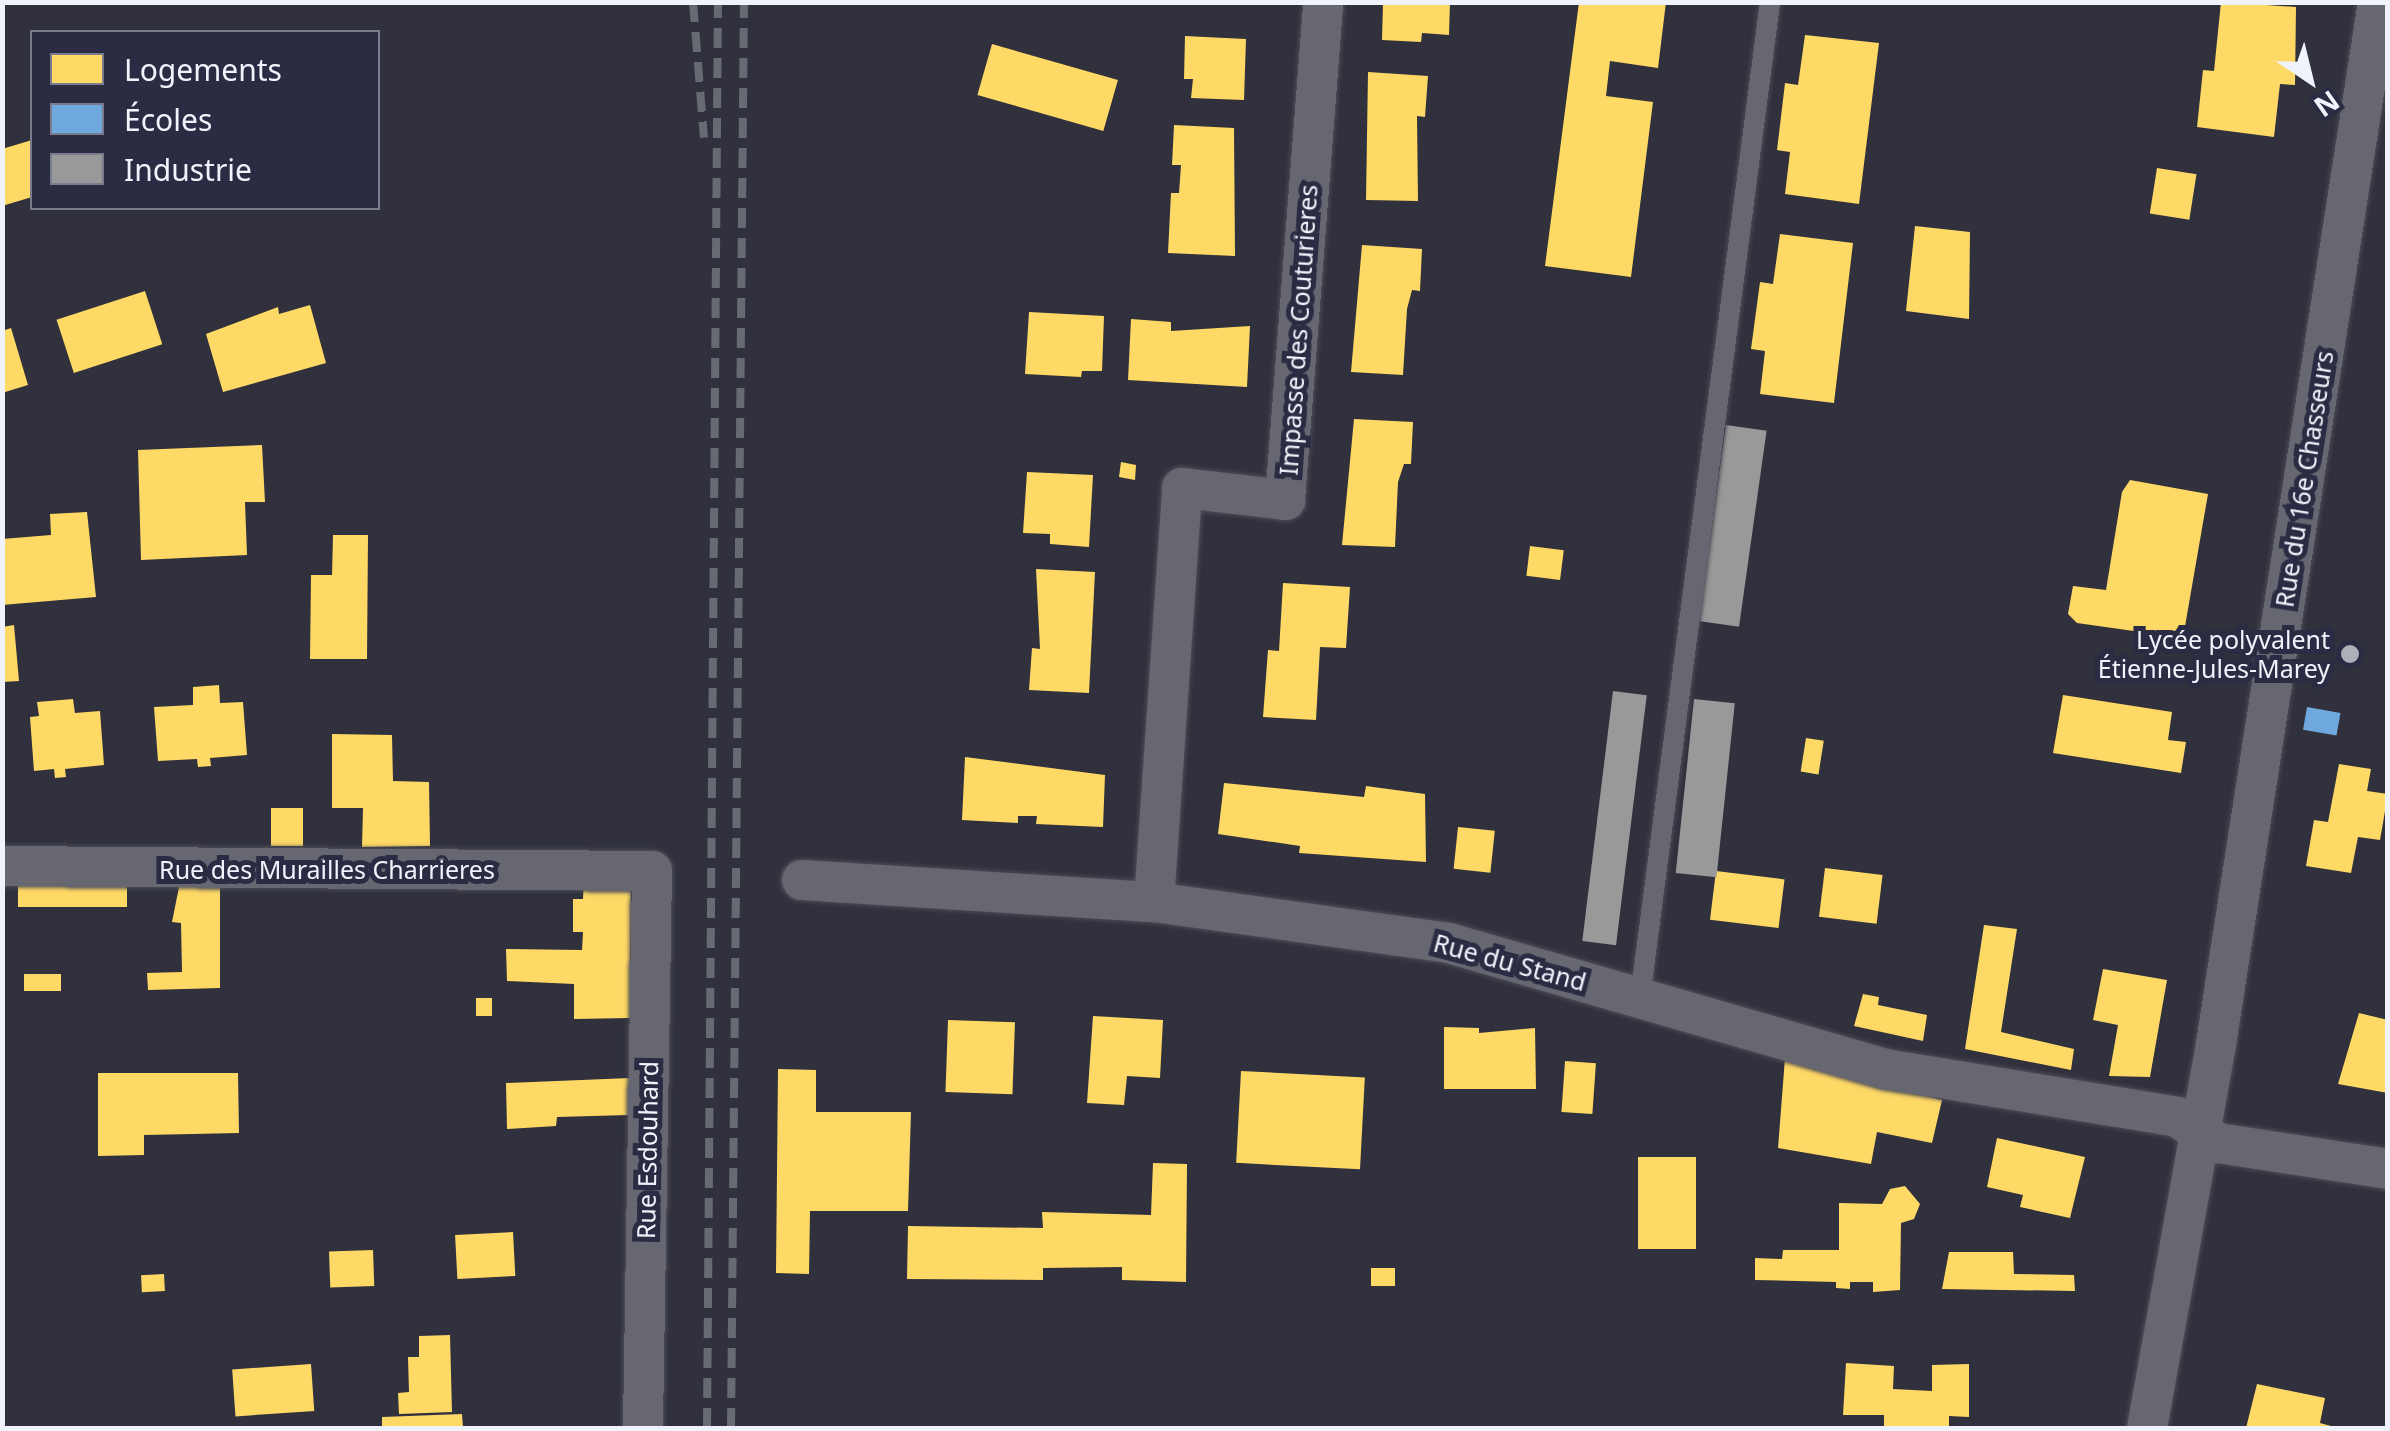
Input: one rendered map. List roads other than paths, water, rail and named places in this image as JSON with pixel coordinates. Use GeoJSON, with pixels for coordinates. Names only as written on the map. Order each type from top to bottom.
{"type":"FeatureCollection","features":[{"type":"Feature","properties":{"kind":"street","name":"Impasse des Couturieres"},"geometry":{"type":"LineString","coordinates":[[1154,902],[1182,488],[1284,500],[1324,2]]}},
{"type":"Feature","properties":{"kind":"street","name":"Rue du 16e Chasseurs"},"geometry":{"type":"LineString","coordinates":[[2147,1428],[2199,1132],[2378,2]]}},
{"type":"Feature","properties":{"kind":"street","name":"Rue des Murailles Charrieres"},"geometry":{"type":"LineString","coordinates":[[2,866],[652,871]]}},
{"type":"Feature","properties":{"kind":"street","name":"Rue Esdouhard"},"geometry":{"type":"LineString","coordinates":[[643,1428],[652,871]]}},
{"type":"Feature","properties":{"kind":"street","name":"Rue du Stand"},"geometry":{"type":"LineString","coordinates":[[802,880],[1154,902],[1449,943],[1885,1069],[2177,1116],[2218,1143],[2388,1169]]}},
{"type":"Feature","properties":{"kind":"lane"},"geometry":{"type":"LineString","coordinates":[[1640,998],[1770,2]]}},
{"type":"Feature","properties":{"kind":"railway"},"geometry":{"type":"LineString","coordinates":[[693,2],[704,138]]}},
{"type":"Feature","properties":{"kind":"railway"},"geometry":{"type":"LineString","coordinates":[[707,1428],[718,2]]}},
{"type":"Feature","properties":{"kind":"railway"},"geometry":{"type":"LineString","coordinates":[[731,1428],[744,2]]}},
{"type":"Feature","properties":{"kind":"place","name":"Lycée polyvalent Étienne-Jules-Marey"},"geometry":{"type":"Point","coordinates":[2350,654]}}]}
